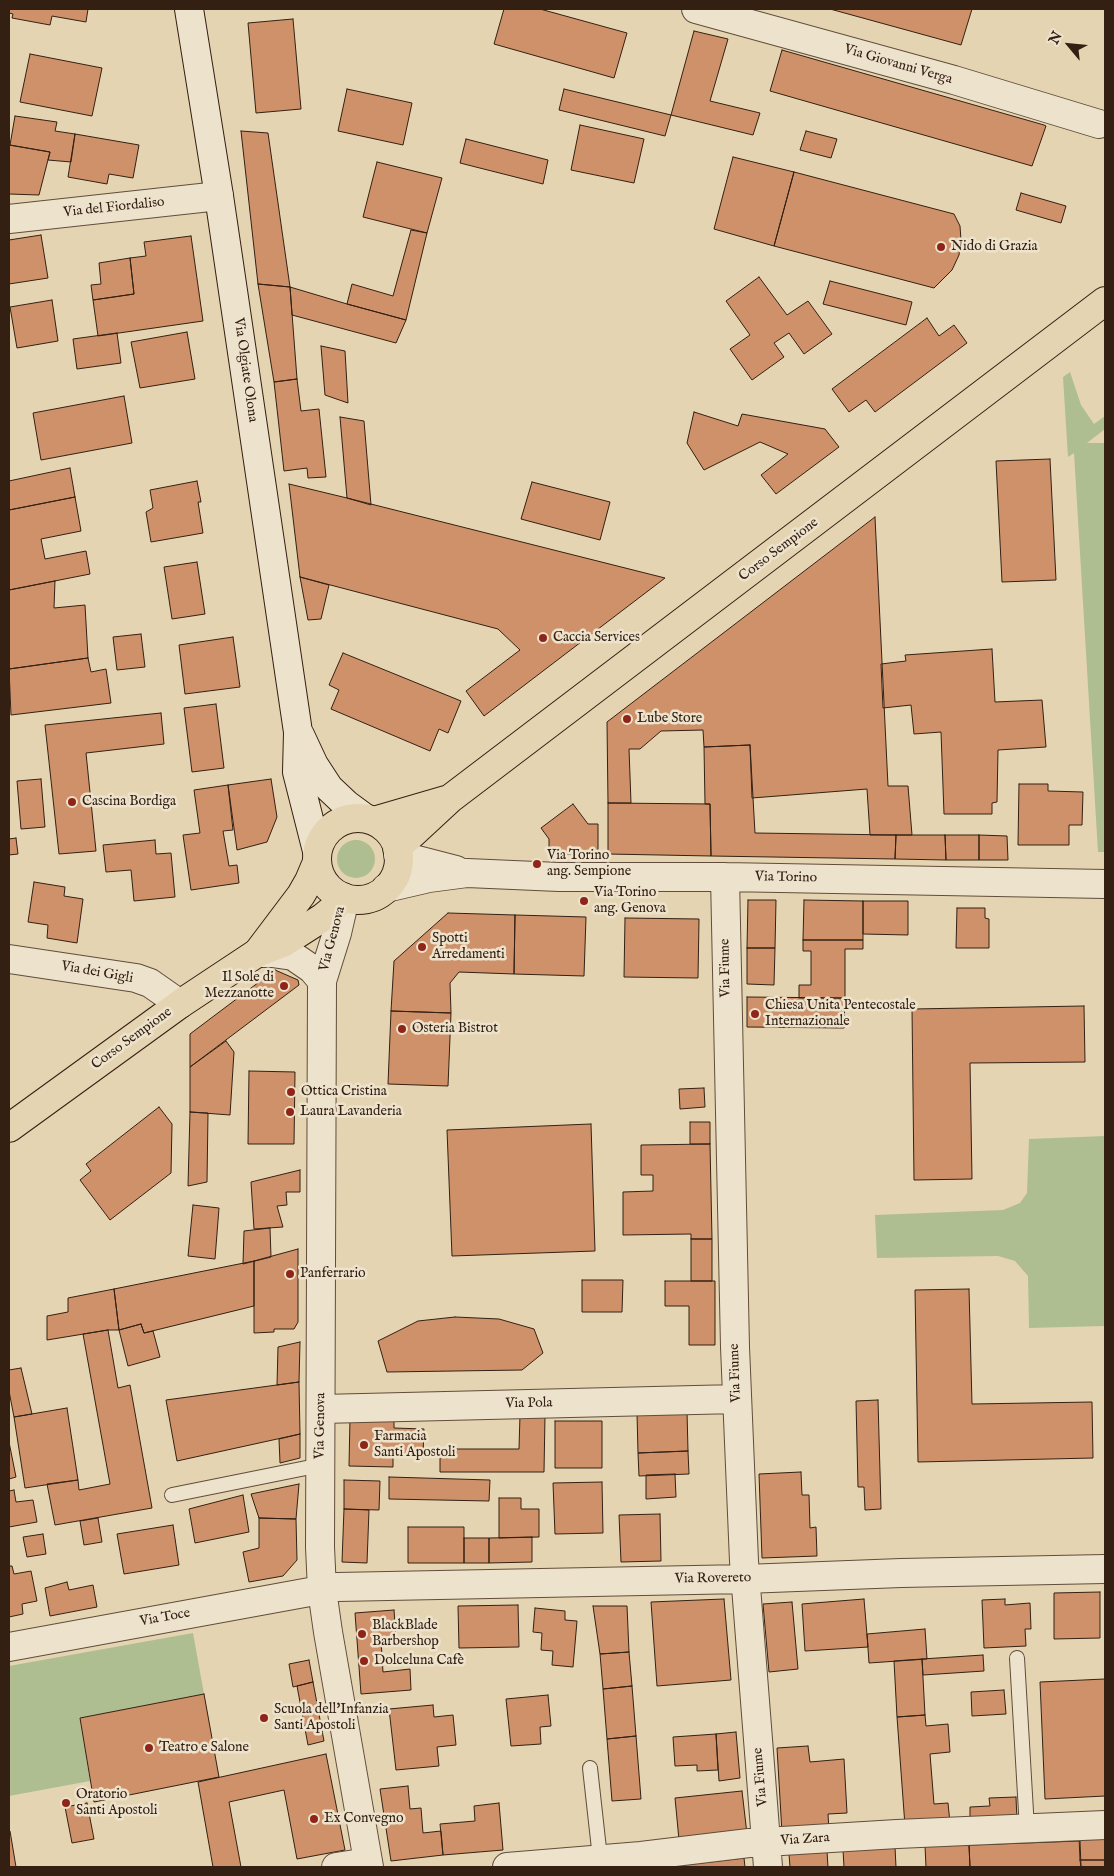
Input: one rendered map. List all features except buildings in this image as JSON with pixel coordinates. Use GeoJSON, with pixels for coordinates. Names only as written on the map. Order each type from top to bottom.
{"type":"FeatureCollection","features":[{"type":"Feature","properties":{"kind":"main road","name":"Corso Sempione"},"geometry":{"type":"LineString","coordinates":[[398,852],[451,798],[1105,301]]}},
{"type":"Feature","properties":{"kind":"main road","name":"Corso Sempione"},"geometry":{"type":"LineString","coordinates":[[257,953],[301,895],[309,881],[322,839],[328,830],[337,824],[354,818],[370,820],[451,798]]}},
{"type":"Feature","properties":{"kind":"main road"},"geometry":{"type":"LineString","coordinates":[[317,857],[319,873],[323,881],[341,897],[356,900],[367,899],[377,895],[393,880],[398,869],[398,852],[388,831],[370,820]]}},
{"type":"Feature","properties":{"kind":"main road","name":"Corso Sempione"},"geometry":{"type":"LineString","coordinates":[[9,1128],[180,1004],[257,953],[283,943],[322,918],[333,909],[341,897]]}},
{"type":"Feature","properties":{"kind":"street","name":"Via Olgiate Olona"},"geometry":{"type":"LineString","coordinates":[[189,9],[219,196],[298,732],[297,772],[317,857]]}},
{"type":"Feature","properties":{"kind":"street","name":"Via Giovanni Verga"},"geometry":{"type":"LineString","coordinates":[[696,9],[954,80],[1100,124]]}},
{"type":"Feature","properties":{"kind":"street","name":"Via del Fiordaliso"},"geometry":{"type":"LineString","coordinates":[[9,219],[219,196]]}},
{"type":"Feature","properties":{"kind":"street","name":"Via Olgiate Olona"},"geometry":{"type":"LineString","coordinates":[[298,732],[314,765],[329,788],[346,804],[370,820]]}},
{"type":"Feature","properties":{"kind":"street","name":"Via Torino"},"geometry":{"type":"LineString","coordinates":[[398,852],[467,873]]}},
{"type":"Feature","properties":{"kind":"street","name":"Via Torino"},"geometry":{"type":"LineString","coordinates":[[386,888],[428,878],[467,873],[559,877],[725,877],[1105,884]]}},
{"type":"Feature","properties":{"kind":"street","name":"Via Fiume"},"geometry":{"type":"LineString","coordinates":[[725,877],[737,1399],[745,1579],[767,1855]]}},
{"type":"Feature","properties":{"kind":"street","name":"Via Genova"},"geometry":{"type":"LineString","coordinates":[[341,897],[343,907],[322,981],[322,1590],[368,1864]]}},
{"type":"Feature","properties":{"kind":"street","name":"Via Genova"},"geometry":{"type":"LineString","coordinates":[[257,953],[293,956],[312,968],[322,981]]}},
{"type":"Feature","properties":{"kind":"street","name":"Via dei Gigli"},"geometry":{"type":"LineString","coordinates":[[9,959],[136,978],[150,984],[180,1004]]}},
{"type":"Feature","properties":{"kind":"street","name":"Via Pola"},"geometry":{"type":"LineString","coordinates":[[321,1409],[737,1399]]}},
{"type":"Feature","properties":{"kind":"street","name":"Via Rovereto"},"geometry":{"type":"LineString","coordinates":[[322,1590],[336,1587],[745,1579],[891,1573],[1105,1569]]}},
{"type":"Feature","properties":{"kind":"street","name":"Via Toce"},"geometry":{"type":"LineString","coordinates":[[9,1647],[322,1590]]}},
{"type":"Feature","properties":{"kind":"street","name":"Via Zara"},"geometry":{"type":"LineString","coordinates":[[506,1867],[600,1858],[642,1861],[767,1855],[897,1834],[1105,1825]]}},
{"type":"Feature","properties":{"kind":"street"},"geometry":{"type":"LineString","coordinates":[[336,1867],[368,1864]]}},
{"type":"Feature","properties":{"kind":"lane"},"geometry":{"type":"LineString","coordinates":[[172,1495],[321,1465]]}},
{"type":"Feature","properties":{"kind":"lane"},"geometry":{"type":"LineString","coordinates":[[1017,1658],[1027,1829]]}},
{"type":"Feature","properties":{"kind":"lane"},"geometry":{"type":"LineString","coordinates":[[590,1768],[600,1858]]}},
{"type":"Feature","properties":{"kind":"green space"},"geometry":{"type":"Polygon","coordinates":[[[1070,372],[1081,405],[1094,424],[1105,416],[1105,429],[1087,443],[1105,443],[1105,852],[1098,852],[1074,453],[1068,457],[1063,377],[1070,372]]]}},
{"type":"Feature","properties":{"kind":"green space"},"geometry":{"type":"Polygon","coordinates":[[[356,840],[370,845],[375,859],[370,873],[356,878],[342,873],[337,859],[342,845],[356,840]]]}},
{"type":"Feature","properties":{"kind":"green space"},"geometry":{"type":"Polygon","coordinates":[[[1105,1136],[1105,1326],[1029,1328],[1028,1276],[1015,1261],[998,1256],[877,1258],[875,1215],[1003,1210],[1020,1203],[1027,1193],[1029,1139],[1105,1136]]]}},
{"type":"Feature","properties":{"kind":"green space"},"geometry":{"type":"Polygon","coordinates":[[[193,1633],[204,1694],[80,1718],[90,1781],[9,1796],[9,1666],[193,1633]]]}},
{"type":"Feature","properties":{"kind":"place","name":"Nido di Grazia"},"geometry":{"type":"Point","coordinates":[941,247]}},
{"type":"Feature","properties":{"kind":"place","name":"Caccia Services"},"geometry":{"type":"Point","coordinates":[543,638]}},
{"type":"Feature","properties":{"kind":"place","name":"Lube Store"},"geometry":{"type":"Point","coordinates":[627,719]}},
{"type":"Feature","properties":{"kind":"place","name":"Cascina Bordiga"},"geometry":{"type":"Point","coordinates":[72,802]}},
{"type":"Feature","properties":{"kind":"place","name":"Via Torino ang. Sempione"},"geometry":{"type":"Point","coordinates":[537,864]}},
{"type":"Feature","properties":{"kind":"place","name":"Via Torino ang. Genova"},"geometry":{"type":"Point","coordinates":[584,901]}},
{"type":"Feature","properties":{"kind":"place","name":"Spotti Arredamenti"},"geometry":{"type":"Point","coordinates":[422,947]}},
{"type":"Feature","properties":{"kind":"place","name":"Il Sole di Mezzanotte"},"geometry":{"type":"Point","coordinates":[284,986]}},
{"type":"Feature","properties":{"kind":"place","name":"Chiesa Unita Pentecostale Internazionale"},"geometry":{"type":"Point","coordinates":[755,1014]}},
{"type":"Feature","properties":{"kind":"place","name":"Osteria Bistrot"},"geometry":{"type":"Point","coordinates":[402,1029]}},
{"type":"Feature","properties":{"kind":"place","name":"Ottica Cristina"},"geometry":{"type":"Point","coordinates":[291,1092]}},
{"type":"Feature","properties":{"kind":"place","name":"Laura Lavanderia"},"geometry":{"type":"Point","coordinates":[290,1112]}},
{"type":"Feature","properties":{"kind":"place","name":"Panferrario"},"geometry":{"type":"Point","coordinates":[290,1274]}},
{"type":"Feature","properties":{"kind":"place","name":"Farmacia Santi Apostoli"},"geometry":{"type":"Point","coordinates":[364,1445]}},
{"type":"Feature","properties":{"kind":"place","name":"BlackBlade Barbershop"},"geometry":{"type":"Point","coordinates":[362,1634]}},
{"type":"Feature","properties":{"kind":"place","name":"Dolceluna Cafè"},"geometry":{"type":"Point","coordinates":[364,1661]}},
{"type":"Feature","properties":{"kind":"place","name":"Scuola dell'Infanzia Santi Apostoli"},"geometry":{"type":"Point","coordinates":[264,1718]}},
{"type":"Feature","properties":{"kind":"place","name":"Teatro e Salone"},"geometry":{"type":"Point","coordinates":[149,1748]}},
{"type":"Feature","properties":{"kind":"place","name":"Oratorio Santi Apostoli"},"geometry":{"type":"Point","coordinates":[66,1803]}},
{"type":"Feature","properties":{"kind":"place","name":"Ex Convegno"},"geometry":{"type":"Point","coordinates":[314,1819]}}]}
